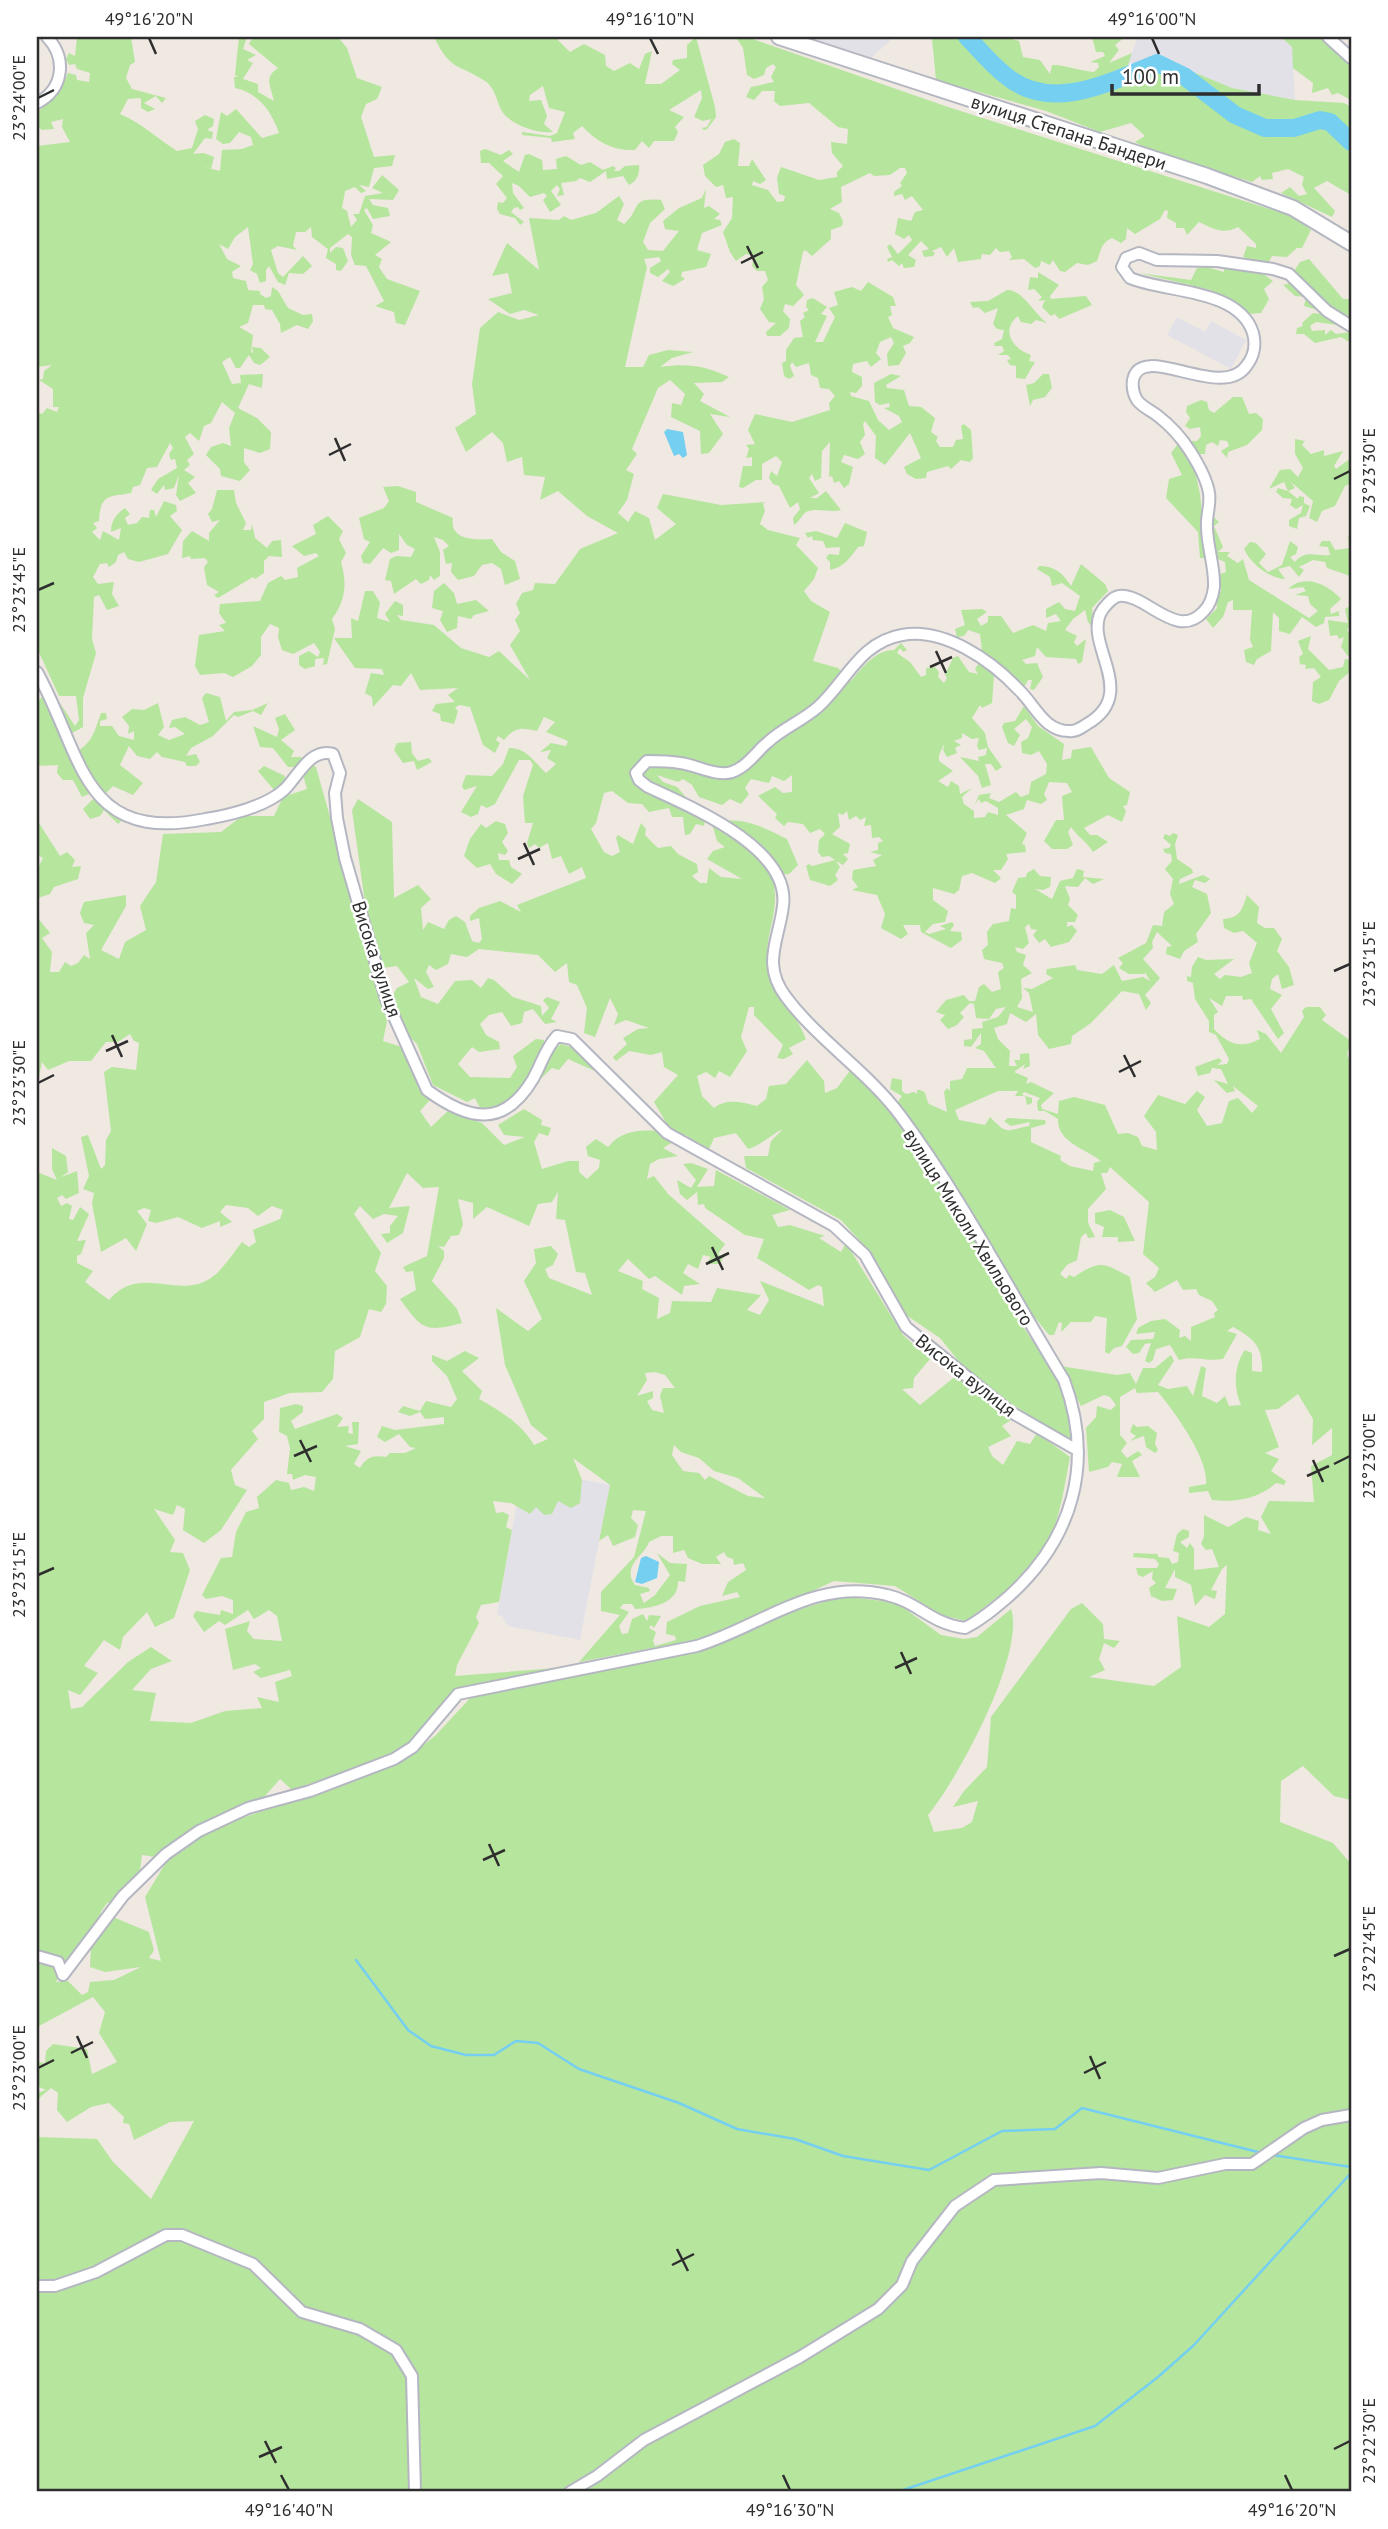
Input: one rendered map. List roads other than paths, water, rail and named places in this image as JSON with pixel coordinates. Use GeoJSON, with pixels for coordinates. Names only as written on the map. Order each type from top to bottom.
{"type":"FeatureCollection","features":[{"type":"Feature","properties":{"kind":"main road","name":"вулиця Степана Бандери"},"geometry":{"type":"LineString","coordinates":[[779,37],[1207,176],[1293,208],[1351,243]]}},
{"type":"Feature","properties":{"kind":"street"},"geometry":{"type":"LineString","coordinates":[[37,103],[60,77],[61,63],[55,46],[47,37]]}},
{"type":"Feature","properties":{"kind":"street"},"geometry":{"type":"LineString","coordinates":[[1328,37],[1351,58]]}},
{"type":"Feature","properties":{"kind":"street","name":"вулиця Миколи Хвильового"},"geometry":{"type":"LineString","coordinates":[[1077,1450],[1077,1418],[1064,1380],[929,1155],[897,1112],[799,1012],[780,988],[772,947],[781,916],[783,892],[771,866],[739,835],[649,787],[636,773],[647,761],[665,761],[724,773],[734,771],[772,738],[803,720],[822,704],[854,664],[876,644],[904,634],[921,634],[967,649],[1000,671],[1023,693],[1036,712],[1057,730],[1075,731],[1094,720],[1110,693],[1111,683],[1099,615],[1112,598],[1120,595],[1136,600],[1166,617],[1189,620],[1201,615],[1209,605],[1214,590],[1207,527],[1209,494],[1181,438],[1139,402],[1134,393],[1133,379],[1137,372],[1147,367],[1168,366],[1218,380],[1231,377],[1244,370],[1254,349],[1253,332],[1238,311],[1214,298],[1130,278],[1122,267],[1122,261],[1130,254],[1139,254],[1157,260],[1217,261],[1289,274],[1326,311],[1351,326]]}},
{"type":"Feature","properties":{"kind":"street","name":"Висока вулиця"},"geometry":{"type":"LineString","coordinates":[[37,672],[98,796],[122,816],[140,821],[193,822],[256,804],[283,791],[317,754],[333,754],[340,773],[335,793],[345,858],[386,999],[427,1090],[440,1100],[471,1112],[495,1115],[517,1101],[534,1077],[547,1047],[558,1036],[572,1039],[667,1133],[834,1226],[851,1239],[865,1255],[906,1328],[1009,1410],[1077,1450]]}},
{"type":"Feature","properties":{"kind":"street"},"geometry":{"type":"LineString","coordinates":[[37,1956],[58,1962],[63,1975],[123,1896],[166,1854],[199,1831],[248,1808],[310,1791],[394,1759],[413,1747],[458,1694],[697,1646],[722,1638],[802,1599],[844,1590],[887,1595],[905,1601],[941,1625],[965,1628],[972,1625],[1023,1583],[1047,1556],[1059,1534],[1075,1488],[1077,1450]]}},
{"type":"Feature","properties":{"kind":"street"},"geometry":{"type":"LineString","coordinates":[[570,2492],[597,2476],[645,2440],[800,2357],[878,2309],[902,2285],[912,2261],[955,2206],[994,2180],[1101,2173],[1158,2178],[1225,2164],[1252,2165],[1304,2128],[1322,2120],[1351,2115]]}},
{"type":"Feature","properties":{"kind":"street"},"geometry":{"type":"LineString","coordinates":[[37,2286],[55,2286],[96,2272],[166,2235],[183,2235],[254,2264],[302,2312],[360,2329],[396,2350],[412,2376],[415,2492]]}},
{"type":"Feature","properties":{"kind":"water"},"geometry":{"type":"Polygon","coordinates":[[[667,429],[683,432],[687,455],[683,458],[679,454],[674,456],[664,432],[667,429]]]}},
{"type":"Feature","properties":{"kind":"water"},"geometry":{"type":"Polygon","coordinates":[[[646,1556],[659,1562],[657,1578],[642,1584],[635,1582],[641,1558],[646,1556]]]}},
{"type":"Feature","properties":{"kind":"waterway"},"geometry":{"type":"LineString","coordinates":[[967,37],[1005,75],[1023,86],[1042,92],[1081,91],[1157,63],[1184,76],[1235,115],[1265,128],[1294,128],[1320,120],[1330,122],[1351,142]]}},
{"type":"Feature","properties":{"kind":"waterway"},"geometry":{"type":"LineString","coordinates":[[356,1960],[408,2030],[431,2046],[466,2055],[494,2055],[516,2041],[538,2043],[579,2069],[679,2103],[737,2129],[795,2139],[843,2156],[929,2170],[1002,2131],[1055,2129],[1082,2108],[1262,2153]]}},
{"type":"Feature","properties":{"kind":"waterway"},"geometry":{"type":"LineString","coordinates":[[1272,2155],[1351,2167]]}},
{"type":"Feature","properties":{"kind":"waterway"},"geometry":{"type":"LineString","coordinates":[[888,2492],[903,2490],[1095,2426],[1194,2345],[1351,2173]]}}]}
